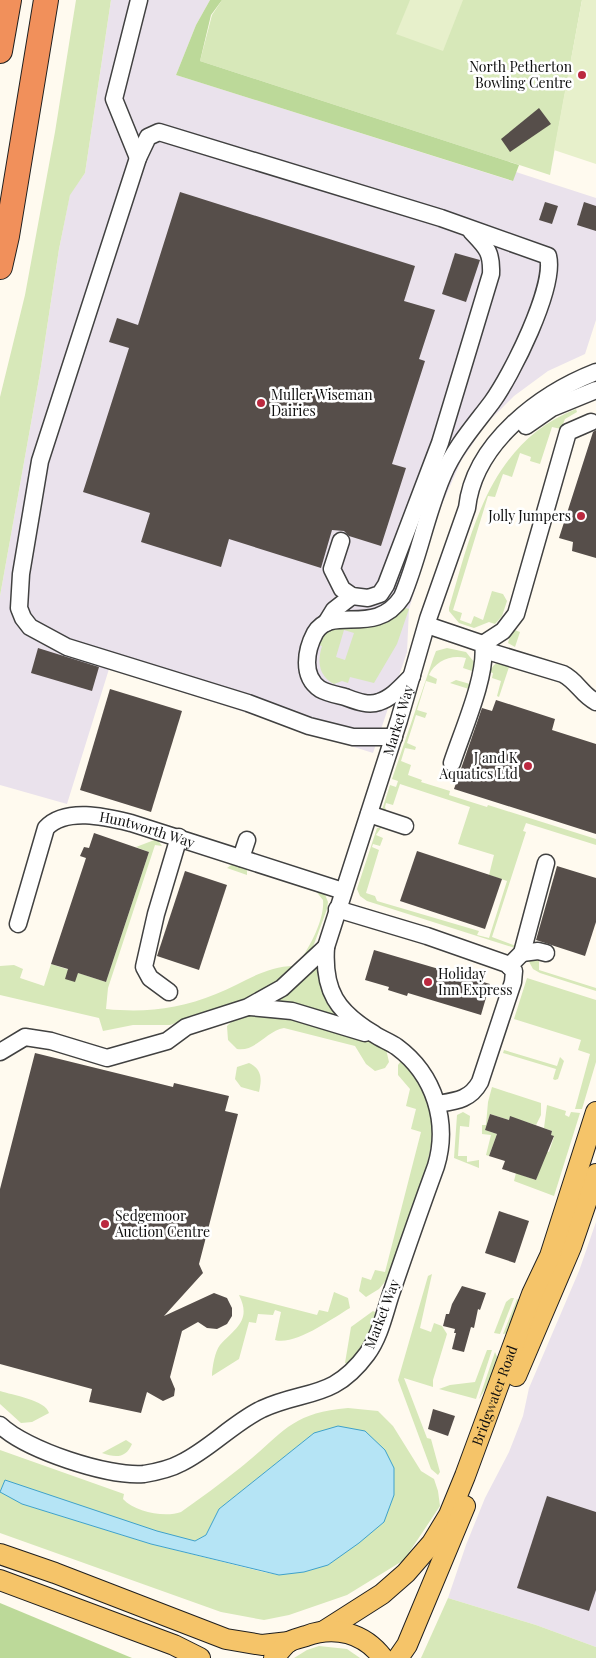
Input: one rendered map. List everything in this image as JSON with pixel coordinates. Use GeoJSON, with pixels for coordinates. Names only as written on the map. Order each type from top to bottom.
{"type":"FeatureCollection","features":[{"type":"Feature","properties":{"kind":"highway"},"geometry":{"type":"LineString","coordinates":[[0,51],[9,0]]}},
{"type":"Feature","properties":{"kind":"highway"},"geometry":{"type":"LineString","coordinates":[[0,267],[7,236],[46,0]]}},
{"type":"Feature","properties":{"kind":"main road","name":"Bridgwater Road"},"geometry":{"type":"LineString","coordinates":[[324,1631],[382,1594],[406,1573],[432,1543],[449,1514],[465,1476],[532,1294],[550,1256],[596,1112]]}},
{"type":"Feature","properties":{"kind":"main road","name":"Bridgwater Road"},"geometry":{"type":"LineString","coordinates":[[398,1658],[407,1645],[432,1580],[453,1538],[522,1361],[571,1247],[596,1174]]}},
{"type":"Feature","properties":{"kind":"main road"},"geometry":{"type":"LineString","coordinates":[[0,1554],[55,1573],[226,1639],[262,1645],[288,1642],[324,1631],[343,1632],[358,1636],[366,1641],[383,1658]]}},
{"type":"Feature","properties":{"kind":"main road"},"geometry":{"type":"LineString","coordinates":[[0,1580],[174,1645],[200,1658]]}},
{"type":"Feature","properties":{"kind":"main road"},"geometry":{"type":"LineString","coordinates":[[274,1658],[288,1642]]}},
{"type":"Feature","properties":{"kind":"street"},"geometry":{"type":"LineString","coordinates":[[138,158],[114,98],[140,0]]}},
{"type":"Feature","properties":{"kind":"street"},"geometry":{"type":"LineString","coordinates":[[326,623],[345,619],[376,619],[395,607],[408,583],[443,475],[456,449],[493,401],[528,333],[548,283],[551,266],[548,256],[468,227],[159,132],[148,137],[138,158],[40,461],[21,574],[19,608],[30,628],[67,647],[248,703],[309,726],[353,737],[394,737]]}},
{"type":"Feature","properties":{"kind":"street"},"geometry":{"type":"LineString","coordinates":[[340,541],[332,569],[342,589],[352,596],[368,598],[380,594],[386,585],[440,444],[490,274],[492,258],[486,246],[468,227]]}},
{"type":"Feature","properties":{"kind":"street","name":"Market Way"},"geometry":{"type":"LineString","coordinates":[[0,1425],[23,1441],[71,1461],[123,1473],[144,1474],[180,1464],[208,1448],[259,1411],[328,1389],[343,1379],[367,1354],[375,1341],[436,1166],[442,1140],[437,1104],[431,1088],[418,1067],[397,1047],[355,1022],[335,1001],[326,971],[326,947],[394,737],[427,626],[467,508],[469,495],[482,464],[521,417],[546,397],[596,372]]}},
{"type":"Feature","properties":{"kind":"street","name":"Market Way"},"geometry":{"type":"LineString","coordinates":[[469,495],[499,454],[532,421],[552,408],[596,390]]}},
{"type":"Feature","properties":{"kind":"street"},"geometry":{"type":"LineString","coordinates":[[484,647],[503,631],[516,614],[568,432],[591,422]]}},
{"type":"Feature","properties":{"kind":"street"},"geometry":{"type":"LineString","coordinates":[[352,596],[334,610],[326,623],[316,632],[308,651],[306,667],[313,683],[321,689],[366,703],[378,703],[391,697],[412,676]]}},
{"type":"Feature","properties":{"kind":"street"},"geometry":{"type":"LineString","coordinates":[[427,626],[563,674],[573,679],[585,695],[596,702]]}},
{"type":"Feature","properties":{"kind":"street"},"geometry":{"type":"LineString","coordinates":[[452,764],[481,676],[485,656],[484,647]]}},
{"type":"Feature","properties":{"kind":"street"},"geometry":{"type":"LineString","coordinates":[[369,814],[404,826]]}},
{"type":"Feature","properties":{"kind":"street","name":"Huntworth Way"},"geometry":{"type":"LineString","coordinates":[[18,924],[46,828],[52,822],[71,816],[108,818],[179,837],[343,891]]}},
{"type":"Feature","properties":{"kind":"street"},"geometry":{"type":"LineString","coordinates":[[168,992],[150,978],[144,968],[156,914],[179,837]]}},
{"type":"Feature","properties":{"kind":"street"},"geometry":{"type":"LineString","coordinates":[[241,858],[247,840]]}},
{"type":"Feature","properties":{"kind":"street"},"geometry":{"type":"LineString","coordinates":[[509,966],[522,953],[546,863]]}},
{"type":"Feature","properties":{"kind":"street"},"geometry":{"type":"LineString","coordinates":[[337,909],[427,936],[509,966],[514,971],[503,1034],[492,1066],[475,1091],[466,1099],[437,1104]]}},
{"type":"Feature","properties":{"kind":"street","name":"Market Way"},"geometry":{"type":"LineString","coordinates":[[0,1052],[25,1037],[51,1041],[108,1058],[167,1040],[186,1027],[248,1006],[290,982],[326,947]]}},
{"type":"Feature","properties":{"kind":"street"},"geometry":{"type":"LineString","coordinates":[[522,953],[538,951],[546,953]]}},
{"type":"Feature","properties":{"kind":"street"},"geometry":{"type":"LineString","coordinates":[[248,1006],[292,1011],[338,1027],[375,1035]]}},
{"type":"Feature","properties":{"kind":"shaded area"},"geometry":{"type":"Polygon","coordinates":[[[111,0],[210,0],[196,25],[176,75],[512,181],[516,172],[596,198],[596,320],[585,354],[548,371],[514,396],[486,424],[461,461],[440,509],[409,609],[407,652],[373,753],[109,669],[67,804],[0,785],[0,596],[70,194],[85,173],[111,0]]]}},
{"type":"Feature","properties":{"kind":"shaded area"},"geometry":{"type":"Polygon","coordinates":[[[596,1222],[596,1647],[536,1625],[448,1598],[466,1545],[485,1498],[509,1452],[523,1416],[529,1388],[579,1271],[596,1222]]]}},
{"type":"Feature","properties":{"kind":"green space"},"geometry":{"type":"Polygon","coordinates":[[[76,0],[111,0],[85,173],[70,195],[59,249],[40,373],[0,596],[0,397],[25,295],[55,132],[76,0]]]}},
{"type":"Feature","properties":{"kind":"green space"},"geometry":{"type":"Polygon","coordinates":[[[210,0],[222,0],[211,15],[200,61],[519,165],[513,181],[176,75],[196,25],[210,0]]]}},
{"type":"Feature","properties":{"kind":"green space"},"geometry":{"type":"Polygon","coordinates":[[[222,0],[582,0],[550,175],[200,61],[212,15],[222,0]]]}},
{"type":"Feature","properties":{"kind":"green space"},"geometry":{"type":"Polygon","coordinates":[[[410,0],[463,0],[443,51],[396,34],[410,0]]]}},
{"type":"Feature","properties":{"kind":"green space","name":"North Petherton Bowling Centre"},"geometry":{"type":"Polygon","coordinates":[[[582,0],[596,0],[596,164],[554,150],[582,0]]]}},
{"type":"Feature","properties":{"kind":"green space"},"geometry":{"type":"Polygon","coordinates":[[[576,409],[577,412],[565,419],[561,429],[552,427],[540,464],[530,461],[531,457],[520,453],[512,477],[503,474],[495,497],[488,496],[453,610],[462,613],[460,620],[471,624],[474,616],[483,620],[492,591],[503,594],[507,601],[502,616],[495,624],[489,622],[474,628],[459,623],[449,611],[449,608],[466,548],[489,492],[504,466],[523,443],[547,424],[576,409]]]}},
{"type":"Feature","properties":{"kind":"green space"},"geometry":{"type":"Polygon","coordinates":[[[402,607],[409,609],[397,644],[374,683],[350,677],[348,683],[342,681],[334,684],[325,677],[320,668],[322,646],[318,645],[326,633],[333,629],[402,607]],[[344,630],[336,657],[345,660],[354,633],[344,630]]]}},
{"type":"Feature","properties":{"kind":"green space"},"geometry":{"type":"Polygon","coordinates":[[[512,629],[520,632],[515,647],[508,643],[512,629]]]}},
{"type":"Feature","properties":{"kind":"green space"},"geometry":{"type":"Polygon","coordinates":[[[447,648],[466,652],[474,662],[472,671],[463,668],[466,658],[460,657],[449,658],[439,662],[432,670],[429,675],[437,679],[436,684],[426,681],[417,710],[427,713],[425,718],[416,715],[407,743],[416,747],[415,750],[405,748],[401,761],[411,765],[408,775],[422,780],[421,782],[450,791],[449,795],[487,807],[488,805],[596,839],[596,845],[526,823],[523,831],[526,832],[492,937],[516,946],[515,948],[367,901],[360,896],[357,889],[377,828],[381,828],[376,835],[383,838],[380,846],[373,844],[372,847],[379,850],[366,893],[375,896],[377,901],[479,931],[477,935],[489,938],[507,881],[489,875],[494,855],[458,844],[470,807],[400,784],[393,805],[386,803],[387,813],[382,810],[390,785],[396,787],[398,781],[392,779],[436,651],[447,648]]]}},
{"type":"Feature","properties":{"kind":"green space"},"geometry":{"type":"Polygon","coordinates":[[[500,661],[511,661],[499,697],[497,696],[501,681],[492,678],[493,673],[489,672],[500,661]]]}},
{"type":"Feature","properties":{"kind":"green space"},"geometry":{"type":"Polygon","coordinates":[[[456,680],[470,684],[469,689],[450,683],[456,680]]]}},
{"type":"Feature","properties":{"kind":"green space"},"geometry":{"type":"Polygon","coordinates":[[[157,839],[162,846],[155,845],[108,988],[106,1009],[162,1009],[189,1003],[226,990],[264,972],[296,966],[306,952],[321,917],[323,900],[315,890],[324,892],[328,902],[310,955],[265,992],[170,1025],[133,1025],[103,1031],[99,1018],[0,995],[0,966],[14,965],[23,969],[20,978],[44,986],[51,964],[106,982],[149,852],[136,847],[157,839]]]}},
{"type":"Feature","properties":{"kind":"green space"},"geometry":{"type":"Polygon","coordinates":[[[234,863],[247,867],[247,875],[227,868],[234,863]]]}},
{"type":"Feature","properties":{"kind":"green space"},"geometry":{"type":"Polygon","coordinates":[[[527,958],[539,959],[539,970],[596,988],[596,991],[540,973],[533,969],[527,958]]]}},
{"type":"Feature","properties":{"kind":"green space"},"geometry":{"type":"Polygon","coordinates":[[[318,965],[346,1024],[269,1001],[311,966],[318,965]]]}},
{"type":"Feature","properties":{"kind":"green space"},"geometry":{"type":"Polygon","coordinates":[[[527,978],[596,1000],[596,1062],[582,1109],[575,1109],[590,1054],[578,1050],[581,1040],[514,1019],[527,978]]]}},
{"type":"Feature","properties":{"kind":"green space"},"geometry":{"type":"Polygon","coordinates":[[[251,1013],[292,1016],[377,1044],[386,1049],[389,1062],[385,1068],[375,1071],[366,1064],[355,1046],[284,1028],[250,1047],[237,1049],[228,1040],[227,1026],[233,1020],[251,1013]]]}},
{"type":"Feature","properties":{"kind":"green space"},"geometry":{"type":"Polygon","coordinates":[[[504,1050],[557,1066],[560,1057],[564,1061],[558,1079],[553,1079],[556,1069],[503,1053],[504,1050]]]}},
{"type":"Feature","properties":{"kind":"green space"},"geometry":{"type":"Polygon","coordinates":[[[401,1061],[416,1077],[431,1110],[431,1145],[422,1181],[389,1277],[379,1289],[366,1297],[359,1291],[362,1277],[371,1280],[375,1270],[385,1272],[421,1132],[411,1129],[416,1109],[406,1106],[410,1089],[398,1075],[398,1065],[401,1061]]]}},
{"type":"Feature","properties":{"kind":"green space"},"geometry":{"type":"Polygon","coordinates":[[[249,1063],[259,1071],[261,1083],[259,1092],[241,1087],[235,1079],[237,1067],[249,1063]]]}},
{"type":"Feature","properties":{"kind":"green space"},"geometry":{"type":"Polygon","coordinates":[[[492,1087],[541,1103],[541,1115],[536,1125],[510,1117],[509,1120],[490,1114],[485,1130],[497,1134],[489,1156],[486,1155],[491,1135],[482,1134],[482,1125],[486,1125],[488,1102],[492,1087]]]}},
{"type":"Feature","properties":{"kind":"green space"},"geometry":{"type":"Polygon","coordinates":[[[547,1105],[566,1111],[565,1115],[569,1117],[571,1112],[580,1113],[554,1196],[514,1181],[516,1173],[536,1180],[546,1151],[549,1152],[554,1137],[551,1135],[552,1131],[544,1128],[547,1105]]]}},
{"type":"Feature","properties":{"kind":"green space"},"geometry":{"type":"Polygon","coordinates":[[[463,1112],[470,1116],[469,1127],[460,1126],[458,1156],[467,1156],[467,1162],[479,1160],[479,1168],[454,1158],[457,1115],[463,1112]]]}},
{"type":"Feature","properties":{"kind":"green space"},"geometry":{"type":"Polygon","coordinates":[[[432,1274],[420,1328],[431,1332],[434,1323],[442,1326],[447,1334],[433,1380],[433,1387],[404,1378],[427,1438],[431,1439],[440,1472],[438,1475],[431,1469],[398,1380],[428,1276],[432,1274]]]}},
{"type":"Feature","properties":{"kind":"green space"},"geometry":{"type":"Polygon","coordinates":[[[334,1292],[348,1298],[350,1308],[314,1330],[293,1339],[275,1340],[281,1312],[275,1310],[273,1315],[258,1314],[256,1323],[249,1322],[239,1359],[212,1376],[218,1348],[236,1329],[243,1318],[243,1304],[239,1295],[317,1315],[319,1310],[328,1312],[334,1292]]]}},
{"type":"Feature","properties":{"kind":"green space"},"geometry":{"type":"Polygon","coordinates":[[[514,1298],[500,1334],[494,1333],[506,1302],[514,1298]]]}},
{"type":"Feature","properties":{"kind":"green space"},"geometry":{"type":"Polygon","coordinates":[[[517,1299],[521,1301],[508,1333],[503,1334],[517,1299]]]}},
{"type":"Feature","properties":{"kind":"green space"},"geometry":{"type":"Polygon","coordinates":[[[373,1311],[377,1313],[364,1344],[351,1363],[345,1363],[351,1327],[373,1311]]]}},
{"type":"Feature","properties":{"kind":"green space"},"geometry":{"type":"Polygon","coordinates":[[[487,1350],[492,1350],[476,1399],[439,1389],[450,1385],[475,1382],[487,1350]]]}},
{"type":"Feature","properties":{"kind":"green space"},"geometry":{"type":"Polygon","coordinates":[[[495,1352],[499,1361],[494,1375],[479,1399],[495,1352]]]}},
{"type":"Feature","properties":{"kind":"green space"},"geometry":{"type":"Polygon","coordinates":[[[0,1391],[35,1401],[47,1408],[49,1413],[32,1422],[21,1423],[0,1404],[0,1391]]]}},
{"type":"Feature","properties":{"kind":"green space"},"geometry":{"type":"Polygon","coordinates":[[[348,1408],[378,1411],[393,1426],[421,1471],[434,1479],[440,1506],[404,1560],[347,1595],[289,1615],[264,1620],[221,1612],[0,1533],[0,1450],[124,1494],[123,1499],[128,1504],[150,1513],[174,1514],[181,1512],[218,1485],[288,1427],[299,1420],[328,1411],[348,1408]],[[314,1433],[219,1509],[206,1535],[195,1541],[22,1504],[151,1544],[279,1575],[328,1565],[384,1522],[314,1433]]]}},
{"type":"Feature","properties":{"kind":"green space"},"geometry":{"type":"Polygon","coordinates":[[[126,1440],[132,1444],[130,1449],[124,1454],[112,1456],[102,1453],[126,1440]]]}},
{"type":"Feature","properties":{"kind":"green space"},"geometry":{"type":"Polygon","coordinates":[[[448,1598],[536,1625],[596,1647],[596,1658],[421,1658],[448,1598]]]}},
{"type":"Feature","properties":{"kind":"green space"},"geometry":{"type":"Polygon","coordinates":[[[0,1603],[132,1658],[0,1658],[0,1603]]]}},
{"type":"Feature","properties":{"kind":"green space"},"geometry":{"type":"Polygon","coordinates":[[[319,1646],[347,1649],[360,1658],[294,1658],[307,1650],[319,1646]]]}},
{"type":"Feature","properties":{"kind":"water"},"geometry":{"type":"Polygon","coordinates":[[[338,1426],[365,1431],[385,1450],[394,1468],[394,1495],[384,1522],[328,1565],[304,1572],[279,1575],[151,1544],[22,1504],[0,1492],[5,1480],[157,1531],[195,1541],[206,1535],[219,1509],[314,1433],[338,1426]]]}},
{"type":"Feature","properties":{"kind":"building"},"geometry":{"type":"Polygon","coordinates":[[[539,108],[551,124],[510,152],[501,139],[539,108]]]}},
{"type":"Feature","properties":{"kind":"building","name":"Muller Wiseman Dairies"},"geometry":{"type":"Polygon","coordinates":[[[180,192],[415,266],[404,301],[435,310],[419,359],[425,361],[392,464],[406,468],[381,546],[349,536],[344,531],[332,530],[321,568],[229,539],[221,567],[141,542],[150,513],[83,492],[129,348],[109,342],[117,318],[138,325],[180,192]]]}},
{"type":"Feature","properties":{"kind":"building"},"geometry":{"type":"Polygon","coordinates":[[[545,202],[558,206],[552,224],[539,220],[545,202]]]}},
{"type":"Feature","properties":{"kind":"building"},"geometry":{"type":"Polygon","coordinates":[[[584,202],[596,206],[596,231],[577,225],[584,202]]]}},
{"type":"Feature","properties":{"kind":"building"},"geometry":{"type":"Polygon","coordinates":[[[455,253],[480,260],[466,302],[442,294],[455,253]]]}},
{"type":"Feature","properties":{"kind":"building","name":"Jolly Jumpers"},"geometry":{"type":"Polygon","coordinates":[[[596,430],[596,558],[572,551],[573,542],[559,538],[593,432],[596,430]]]}},
{"type":"Feature","properties":{"kind":"building"},"geometry":{"type":"Polygon","coordinates":[[[38,648],[99,667],[92,691],[31,673],[38,648]]]}},
{"type":"Feature","properties":{"kind":"building"},"geometry":{"type":"Polygon","coordinates":[[[110,689],[182,711],[151,812],[80,790],[110,689]]]}},
{"type":"Feature","properties":{"kind":"building","name":"J and K Aquatics Ltd"},"geometry":{"type":"Polygon","coordinates":[[[496,700],[555,719],[552,730],[596,744],[596,834],[454,789],[482,708],[492,711],[496,700]]]}},
{"type":"Feature","properties":{"kind":"building"},"geometry":{"type":"Polygon","coordinates":[[[94,833],[149,852],[106,982],[78,973],[75,982],[65,979],[68,969],[51,964],[86,858],[80,856],[84,847],[89,848],[94,833]]]}},
{"type":"Feature","properties":{"kind":"building"},"geometry":{"type":"Polygon","coordinates":[[[417,851],[502,879],[485,929],[400,901],[417,851]]]}},
{"type":"Feature","properties":{"kind":"building"},"geometry":{"type":"Polygon","coordinates":[[[557,866],[596,878],[596,922],[585,956],[536,940],[557,866]]]}},
{"type":"Feature","properties":{"kind":"building"},"geometry":{"type":"Polygon","coordinates":[[[185,871],[227,885],[199,970],[157,956],[185,871]]]}},
{"type":"Feature","properties":{"kind":"building","name":"Holiday Inn Express"},"geometry":{"type":"Polygon","coordinates":[[[374,950],[490,984],[481,1015],[408,993],[407,996],[388,990],[389,987],[365,980],[374,950]]]}},
{"type":"Feature","properties":{"kind":"building","name":"Sedgemoor Auction Centre"},"geometry":{"type":"Polygon","coordinates":[[[35,1053],[173,1087],[174,1083],[229,1096],[225,1111],[238,1114],[199,1264],[203,1273],[164,1316],[214,1293],[227,1298],[232,1308],[232,1316],[227,1324],[217,1329],[207,1328],[198,1322],[182,1331],[170,1377],[175,1389],[174,1396],[163,1401],[147,1392],[141,1413],[89,1402],[92,1389],[0,1364],[0,1189],[35,1053]]]}},
{"type":"Feature","properties":{"kind":"building"},"geometry":{"type":"Polygon","coordinates":[[[490,1114],[509,1120],[510,1116],[552,1131],[551,1135],[554,1136],[536,1180],[502,1169],[505,1161],[489,1156],[497,1134],[485,1130],[490,1114]]]}},
{"type":"Feature","properties":{"kind":"building"},"geometry":{"type":"Polygon","coordinates":[[[499,1211],[529,1221],[515,1263],[485,1253],[499,1211]]]}},
{"type":"Feature","properties":{"kind":"building"},"geometry":{"type":"Polygon","coordinates":[[[462,1286],[486,1293],[480,1310],[478,1309],[474,1328],[471,1327],[464,1352],[452,1349],[456,1333],[454,1333],[455,1329],[443,1326],[446,1314],[449,1314],[462,1286]]]}},
{"type":"Feature","properties":{"kind":"building"},"geometry":{"type":"Polygon","coordinates":[[[433,1409],[455,1416],[448,1436],[428,1429],[433,1409]]]}},
{"type":"Feature","properties":{"kind":"building"},"geometry":{"type":"Polygon","coordinates":[[[547,1496],[596,1512],[596,1590],[589,1611],[517,1588],[547,1496]]]}},
{"type":"Feature","properties":{"kind":"place","name":"North Petherton Bowling Centre"},"geometry":{"type":"Point","coordinates":[582,75]}},
{"type":"Feature","properties":{"kind":"place","name":"Muller Wiseman Dairies"},"geometry":{"type":"Point","coordinates":[261,403]}},
{"type":"Feature","properties":{"kind":"place","name":"Jolly Jumpers"},"geometry":{"type":"Point","coordinates":[581,516]}},
{"type":"Feature","properties":{"kind":"place","name":"J and K Aquatics Ltd"},"geometry":{"type":"Point","coordinates":[528,766]}},
{"type":"Feature","properties":{"kind":"place","name":"Holiday Inn Express"},"geometry":{"type":"Point","coordinates":[428,982]}},
{"type":"Feature","properties":{"kind":"place","name":"Sedgemoor Auction Centre"},"geometry":{"type":"Point","coordinates":[105,1224]}}]}
